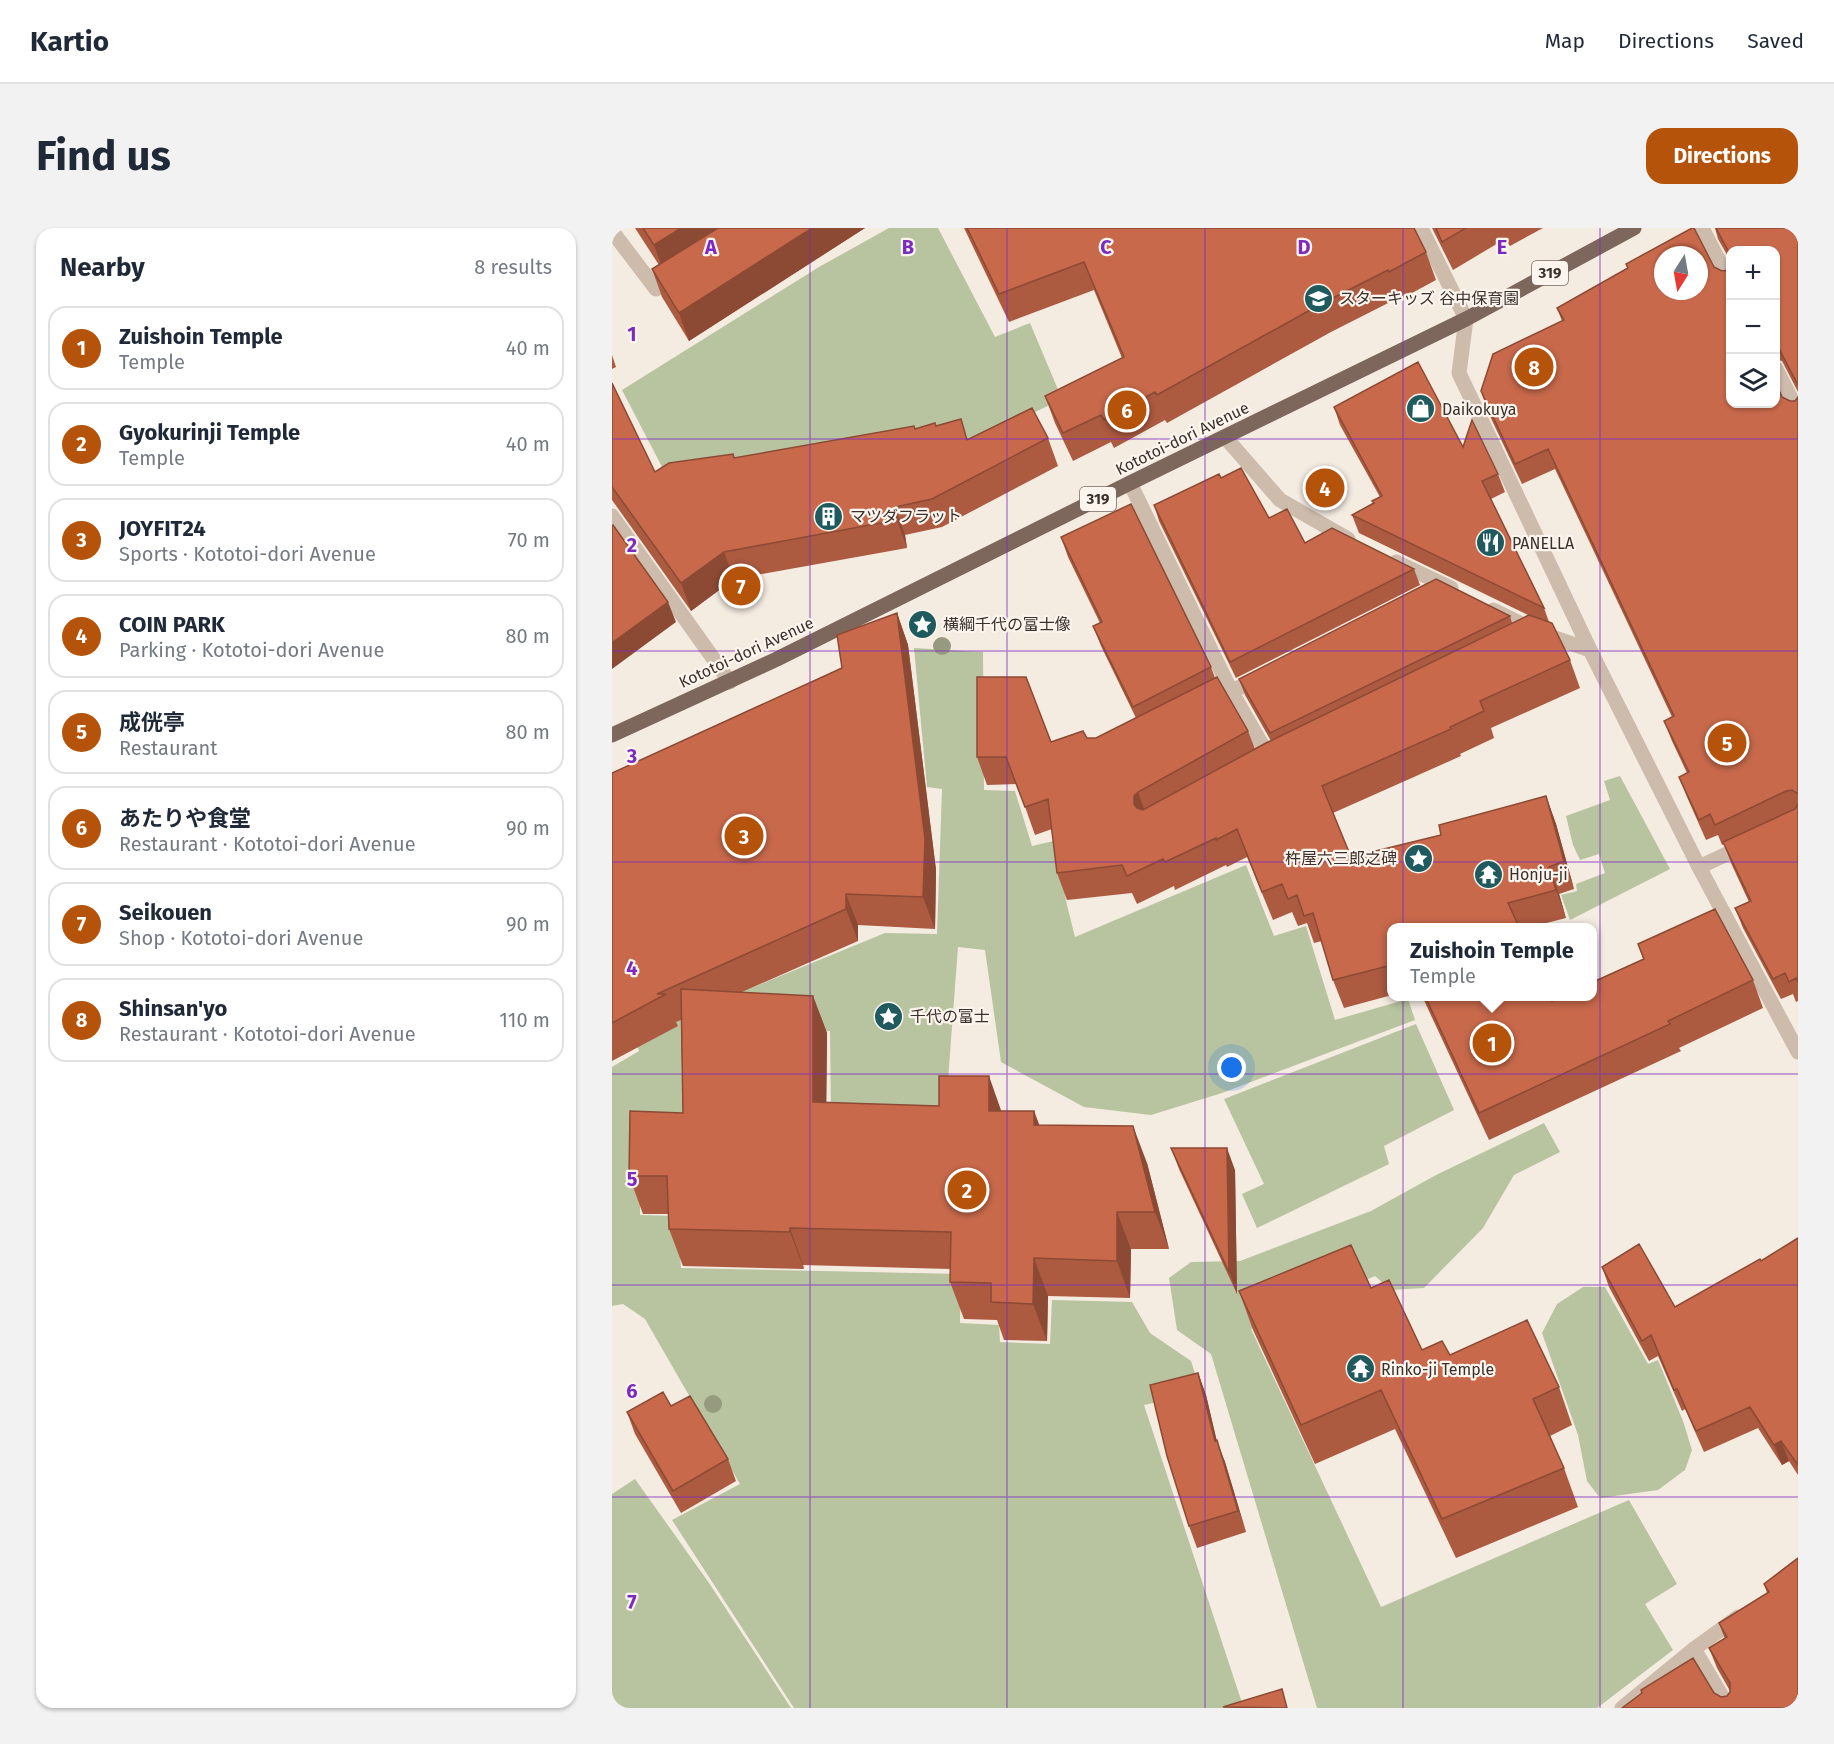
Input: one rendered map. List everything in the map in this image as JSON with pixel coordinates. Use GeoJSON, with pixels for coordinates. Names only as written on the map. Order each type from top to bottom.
{"type":"FeatureCollection","features":[{"type":"Feature","properties":{"kind":"main road","name":"Kototoi-dori Avenue"},"geometry":{"type":"LineString","coordinates":[[612,735],[730,681],[1466,319],[1634,228]]}},
{"type":"Feature","properties":{"kind":"street"},"geometry":{"type":"LineString","coordinates":[[1421,228],[1466,319],[1459,373],[1590,650],[1699,867],[1798,1052]]}},
{"type":"Feature","properties":{"kind":"street"},"geometry":{"type":"LineString","coordinates":[[1702,228],[1726,273]]}},
{"type":"Feature","properties":{"kind":"street"},"geometry":{"type":"LineString","coordinates":[[612,231],[656,289],[686,271]]}},
{"type":"Feature","properties":{"kind":"street"},"geometry":{"type":"LineString","coordinates":[[1780,377],[1798,412]]}},
{"type":"Feature","properties":{"kind":"street"},"geometry":{"type":"LineString","coordinates":[[1225,437],[1280,500],[1358,544]]}},
{"type":"Feature","properties":{"kind":"street"},"geometry":{"type":"LineString","coordinates":[[1130,483],[1231,691],[1272,762]]}},
{"type":"Feature","properties":{"kind":"street"},"geometry":{"type":"LineString","coordinates":[[612,516],[730,681]]}},
{"type":"Feature","properties":{"kind":"street"},"geometry":{"type":"LineString","coordinates":[[1379,554],[1464,595]]}},
{"type":"Feature","properties":{"kind":"street"},"geometry":{"type":"LineString","coordinates":[[1422,595],[1443,584]]}},
{"type":"Feature","properties":{"kind":"street"},"geometry":{"type":"LineString","coordinates":[[1485,605],[1538,632],[1590,650]]}},
{"type":"Feature","properties":{"kind":"street"},"geometry":{"type":"LineString","coordinates":[[1517,642],[1538,632]]}},
{"type":"Feature","properties":{"kind":"street"},"geometry":{"type":"LineString","coordinates":[[1192,712],[1274,670]]}},
{"type":"Feature","properties":{"kind":"street"},"geometry":{"type":"LineString","coordinates":[[1699,867],[1758,839]]}},
{"type":"Feature","properties":{"kind":"street"},"geometry":{"type":"LineString","coordinates":[[1622,1708],[1694,1649],[1751,1607]]}},
{"type":"Feature","properties":{"kind":"street"},"geometry":{"type":"LineString","coordinates":[[1694,1649],[1729,1708]]}},
{"type":"Feature","properties":{"kind":"green space"},"geometry":{"type":"Polygon","coordinates":[[[889,228],[938,228],[995,337],[1030,323],[1062,399],[983,437],[672,486],[622,390],[819,267],[889,228]]]}},
{"type":"Feature","properties":{"kind":"green space"},"geometry":{"type":"Polygon","coordinates":[[[914,648],[983,652],[984,790],[1015,791],[1032,846],[1058,840],[1066,901],[1075,937],[1246,865],[1274,936],[1306,926],[1335,1020],[1401,1001],[1409,1001],[1415,1020],[1222,1093],[1151,1115],[1084,1107],[1001,1062],[985,950],[958,947],[945,1120],[831,1116],[830,1031],[785,1029],[694,1147],[641,1146],[640,1215],[678,1216],[681,1268],[961,1274],[960,1323],[999,1325],[1000,1342],[1050,1344],[1052,1300],[1132,1302],[1150,1333],[1191,1361],[1201,1392],[1144,1405],[1243,1706],[1241,1708],[794,1708],[672,1520],[740,1484],[645,1319],[623,1304],[612,1306],[612,1067],[639,1051],[634,1036],[885,933],[937,934],[942,789],[927,787],[914,648]]]}},
{"type":"Feature","properties":{"kind":"green space"},"geometry":{"type":"Polygon","coordinates":[[[1620,776],[1670,869],[1570,920],[1561,895],[1577,891],[1576,884],[1605,873],[1599,854],[1580,860],[1573,845],[1566,816],[1610,800],[1604,781],[1620,776]]]}},
{"type":"Feature","properties":{"kind":"green space"},"geometry":{"type":"Polygon","coordinates":[[[1416,1024],[1454,1110],[1384,1146],[1389,1164],[1257,1228],[1242,1194],[1264,1184],[1224,1099],[1416,1024]]]}},
{"type":"Feature","properties":{"kind":"green space"},"geometry":{"type":"Polygon","coordinates":[[[1544,1123],[1560,1152],[1514,1175],[1483,1228],[1424,1288],[1391,1290],[1375,1276],[1251,1329],[1381,1607],[1629,1500],[1677,1584],[1645,1604],[1673,1650],[1597,1708],[1317,1708],[1211,1354],[1177,1330],[1169,1278],[1191,1262],[1240,1261],[1371,1211],[1436,1175],[1544,1123]]]}},
{"type":"Feature","properties":{"kind":"green space"},"geometry":{"type":"Polygon","coordinates":[[[1583,1287],[1605,1287],[1648,1364],[1658,1360],[1683,1421],[1692,1450],[1685,1470],[1658,1490],[1600,1498],[1587,1481],[1578,1435],[1542,1333],[1557,1304],[1583,1287]]]}},
{"type":"Feature","properties":{"kind":"green space"},"geometry":{"type":"Polygon","coordinates":[[[635,1479],[709,1583],[791,1708],[612,1708],[612,1494],[635,1479]]]}},
{"type":"Feature","properties":{"kind":"building"},"geometry":{"type":"Polygon","coordinates":[[[643,228],[681,228],[654,245],[643,228]]]}},
{"type":"Feature","properties":{"kind":"building"},"geometry":{"type":"Polygon","coordinates":[[[718,228],[812,228],[679,313],[652,269],[718,228]]]}},
{"type":"Feature","properties":{"kind":"building"},"geometry":{"type":"Polygon","coordinates":[[[967,228],[1414,228],[1426,252],[1321,304],[1157,395],[1155,392],[1104,420],[1101,415],[1063,433],[1045,396],[1124,357],[1084,262],[999,294],[967,228]]]}},
{"type":"Feature","properties":{"kind":"building"},"geometry":{"type":"Polygon","coordinates":[[[1436,228],[1466,228],[1442,242],[1436,228]]]}},
{"type":"Feature","properties":{"kind":"building"},"geometry":{"type":"Polygon","coordinates":[[[1692,228],[1703,246],[1659,246],[1692,228]]]}},
{"type":"Feature","properties":{"kind":"building"},"geometry":{"type":"Polygon","coordinates":[[[1716,228],[1798,228],[1798,385],[1780,351],[1780,246],[1726,247],[1716,228]]]}},
{"type":"Feature","properties":{"kind":"building"},"geometry":{"type":"Polygon","coordinates":[[[1654,249],[1654,300],[1708,300],[1708,255],[1714,267],[1726,270],[1726,408],[1780,408],[1780,392],[1782,397],[1790,401],[1795,401],[1798,397],[1798,794],[1792,790],[1786,791],[1715,825],[1710,814],[1699,820],[1679,777],[1689,772],[1664,721],[1674,716],[1548,449],[1515,464],[1481,391],[1493,354],[1564,320],[1557,308],[1628,268],[1626,264],[1654,249]]]}},
{"type":"Feature","properties":{"kind":"building"},"geometry":{"type":"Polygon","coordinates":[[[1418,362],[1463,447],[1472,420],[1498,474],[1482,481],[1544,608],[1352,515],[1382,496],[1334,407],[1418,362]]]}},
{"type":"Feature","properties":{"kind":"building"},"geometry":{"type":"Polygon","coordinates":[[[612,383],[655,472],[669,463],[733,454],[734,458],[914,426],[915,429],[935,423],[936,426],[961,419],[967,440],[1032,408],[1048,438],[932,499],[895,507],[897,520],[724,552],[681,583],[612,487],[612,383]]]}},
{"type":"Feature","properties":{"kind":"building"},"geometry":{"type":"Polygon","coordinates":[[[1241,468],[1269,518],[1287,509],[1305,543],[1332,528],[1414,569],[1230,662],[1154,505],[1219,474],[1221,478],[1241,468]]]}},
{"type":"Feature","properties":{"kind":"building"},"geometry":{"type":"Polygon","coordinates":[[[1131,504],[1211,667],[1133,707],[1093,626],[1102,622],[1061,537],[1131,504]]]}},
{"type":"Feature","properties":{"kind":"building"},"geometry":{"type":"Polygon","coordinates":[[[612,526],[668,602],[612,643],[612,526]]]}},
{"type":"Feature","properties":{"kind":"building"},"geometry":{"type":"Polygon","coordinates":[[[1436,579],[1510,616],[1270,733],[1239,679],[1436,579]]]}},
{"type":"Feature","properties":{"kind":"building"},"geometry":{"type":"Polygon","coordinates":[[[897,613],[925,839],[923,897],[846,894],[846,909],[657,994],[666,994],[612,1023],[612,773],[842,668],[837,635],[897,613]]]}},
{"type":"Feature","properties":{"kind":"building"},"geometry":{"type":"Polygon","coordinates":[[[1529,615],[1552,623],[1570,660],[1480,701],[1484,711],[1450,727],[1451,729],[1322,786],[1351,857],[1441,835],[1439,825],[1546,796],[1564,861],[1549,867],[1556,890],[1508,903],[1517,923],[1387,923],[1387,966],[1333,980],[1313,913],[1304,916],[1297,895],[1288,899],[1282,884],[1262,892],[1237,829],[1165,862],[1163,859],[1127,876],[1122,865],[1057,873],[1048,799],[1025,807],[1006,757],[977,757],[977,677],[1026,677],[1051,742],[1083,731],[1087,738],[1096,738],[1217,677],[1248,731],[1138,792],[1134,796],[1134,804],[1143,810],[1266,743],[1529,615]]]}},
{"type":"Feature","properties":{"kind":"building"},"geometry":{"type":"Polygon","coordinates":[[[1798,804],[1798,982],[1796,978],[1789,982],[1785,973],[1773,979],[1735,908],[1751,901],[1723,842],[1795,809],[1798,804]]]}},
{"type":"Feature","properties":{"kind":"building"},"geometry":{"type":"Polygon","coordinates":[[[1715,909],[1753,980],[1668,1021],[1670,1024],[1479,1113],[1427,1001],[1597,1001],[1597,980],[1644,959],[1638,944],[1715,909]]]}},
{"type":"Feature","properties":{"kind":"building"},"geometry":{"type":"Polygon","coordinates":[[[681,989],[813,996],[813,1102],[939,1106],[939,1076],[989,1076],[989,1111],[1034,1111],[1034,1125],[1133,1126],[1155,1212],[1117,1212],[1117,1261],[1034,1258],[1033,1304],[991,1302],[991,1283],[950,1282],[951,1232],[790,1228],[790,1232],[669,1229],[667,1176],[629,1176],[630,1111],[683,1113],[681,989]]]}},
{"type":"Feature","properties":{"kind":"building"},"geometry":{"type":"Polygon","coordinates":[[[1171,1148],[1227,1148],[1229,1272],[1171,1148]]]}},
{"type":"Feature","properties":{"kind":"building"},"geometry":{"type":"Polygon","coordinates":[[[1798,1238],[1798,1465],[1781,1441],[1774,1445],[1750,1407],[1696,1431],[1677,1389],[1674,1390],[1651,1335],[1642,1341],[1602,1267],[1639,1244],[1675,1307],[1760,1259],[1761,1261],[1798,1238]]]}},
{"type":"Feature","properties":{"kind":"building"},"geometry":{"type":"Polygon","coordinates":[[[1351,1245],[1371,1288],[1389,1280],[1422,1350],[1442,1341],[1450,1355],[1527,1320],[1559,1387],[1533,1399],[1564,1468],[1442,1519],[1381,1390],[1301,1425],[1239,1291],[1351,1245]]]}},
{"type":"Feature","properties":{"kind":"building"},"geometry":{"type":"Polygon","coordinates":[[[1198,1373],[1215,1441],[1217,1440],[1238,1511],[1189,1526],[1167,1456],[1150,1385],[1198,1373]]]}},
{"type":"Feature","properties":{"kind":"building"},"geometry":{"type":"Polygon","coordinates":[[[663,1392],[671,1406],[690,1396],[728,1459],[673,1491],[627,1412],[663,1392]]]}},
{"type":"Feature","properties":{"kind":"building"},"geometry":{"type":"Polygon","coordinates":[[[1798,1558],[1798,1708],[1622,1708],[1642,1693],[1641,1690],[1693,1658],[1714,1693],[1721,1697],[1727,1696],[1730,1692],[1730,1683],[1709,1648],[1727,1637],[1719,1623],[1769,1592],[1764,1584],[1798,1558]]]}},
{"type":"Feature","properties":{"kind":"building"},"geometry":{"type":"Polygon","coordinates":[[[1282,1689],[1287,1708],[1223,1707],[1282,1689]]]}},
{"type":"Feature","properties":{"kind":"place","name":"スターキッズ 谷中保育園"},"geometry":{"type":"Point","coordinates":[1318,298]}},
{"type":"Feature","properties":{"kind":"place","name":"Shinsan'yo"},"geometry":{"type":"Point","coordinates":[1534,367]}},
{"type":"Feature","properties":{"kind":"place","name":"Daikokuya"},"geometry":{"type":"Point","coordinates":[1421,409]}},
{"type":"Feature","properties":{"kind":"place","name":"あたりや食堂"},"geometry":{"type":"Point","coordinates":[1127,410]}},
{"type":"Feature","properties":{"kind":"place","name":"COIN PARK"},"geometry":{"type":"Point","coordinates":[1325,488]}},
{"type":"Feature","properties":{"kind":"place","name":"マツダフラット"},"geometry":{"type":"Point","coordinates":[829,516]}},
{"type":"Feature","properties":{"kind":"place","name":"PANELLA"},"geometry":{"type":"Point","coordinates":[1491,543]}},
{"type":"Feature","properties":{"kind":"place","name":"Seikouen"},"geometry":{"type":"Point","coordinates":[741,586]}},
{"type":"Feature","properties":{"kind":"place","name":"横綱千代の富士像"},"geometry":{"type":"Point","coordinates":[922,624]}},
{"type":"Feature","properties":{"kind":"place","name":"成侊亭"},"geometry":{"type":"Point","coordinates":[1727,743]}},
{"type":"Feature","properties":{"kind":"place","name":"JOYFIT24"},"geometry":{"type":"Point","coordinates":[744,836]}},
{"type":"Feature","properties":{"kind":"place","name":"杵屋六三郎之碑"},"geometry":{"type":"Point","coordinates":[1418,858]}},
{"type":"Feature","properties":{"kind":"place","name":"Honju-ji"},"geometry":{"type":"Point","coordinates":[1488,874]}},
{"type":"Feature","properties":{"kind":"place","name":"千代の富士"},"geometry":{"type":"Point","coordinates":[889,1016]}},
{"type":"Feature","properties":{"kind":"place","name":"Zuishoin Temple"},"geometry":{"type":"Point","coordinates":[1492,1043]}},
{"type":"Feature","properties":{"kind":"place","name":"Gyokurinji Temple"},"geometry":{"type":"Point","coordinates":[967,1190]}},
{"type":"Feature","properties":{"kind":"place","name":"Rinko-ji Temple"},"geometry":{"type":"Point","coordinates":[1360,1369]}}]}
